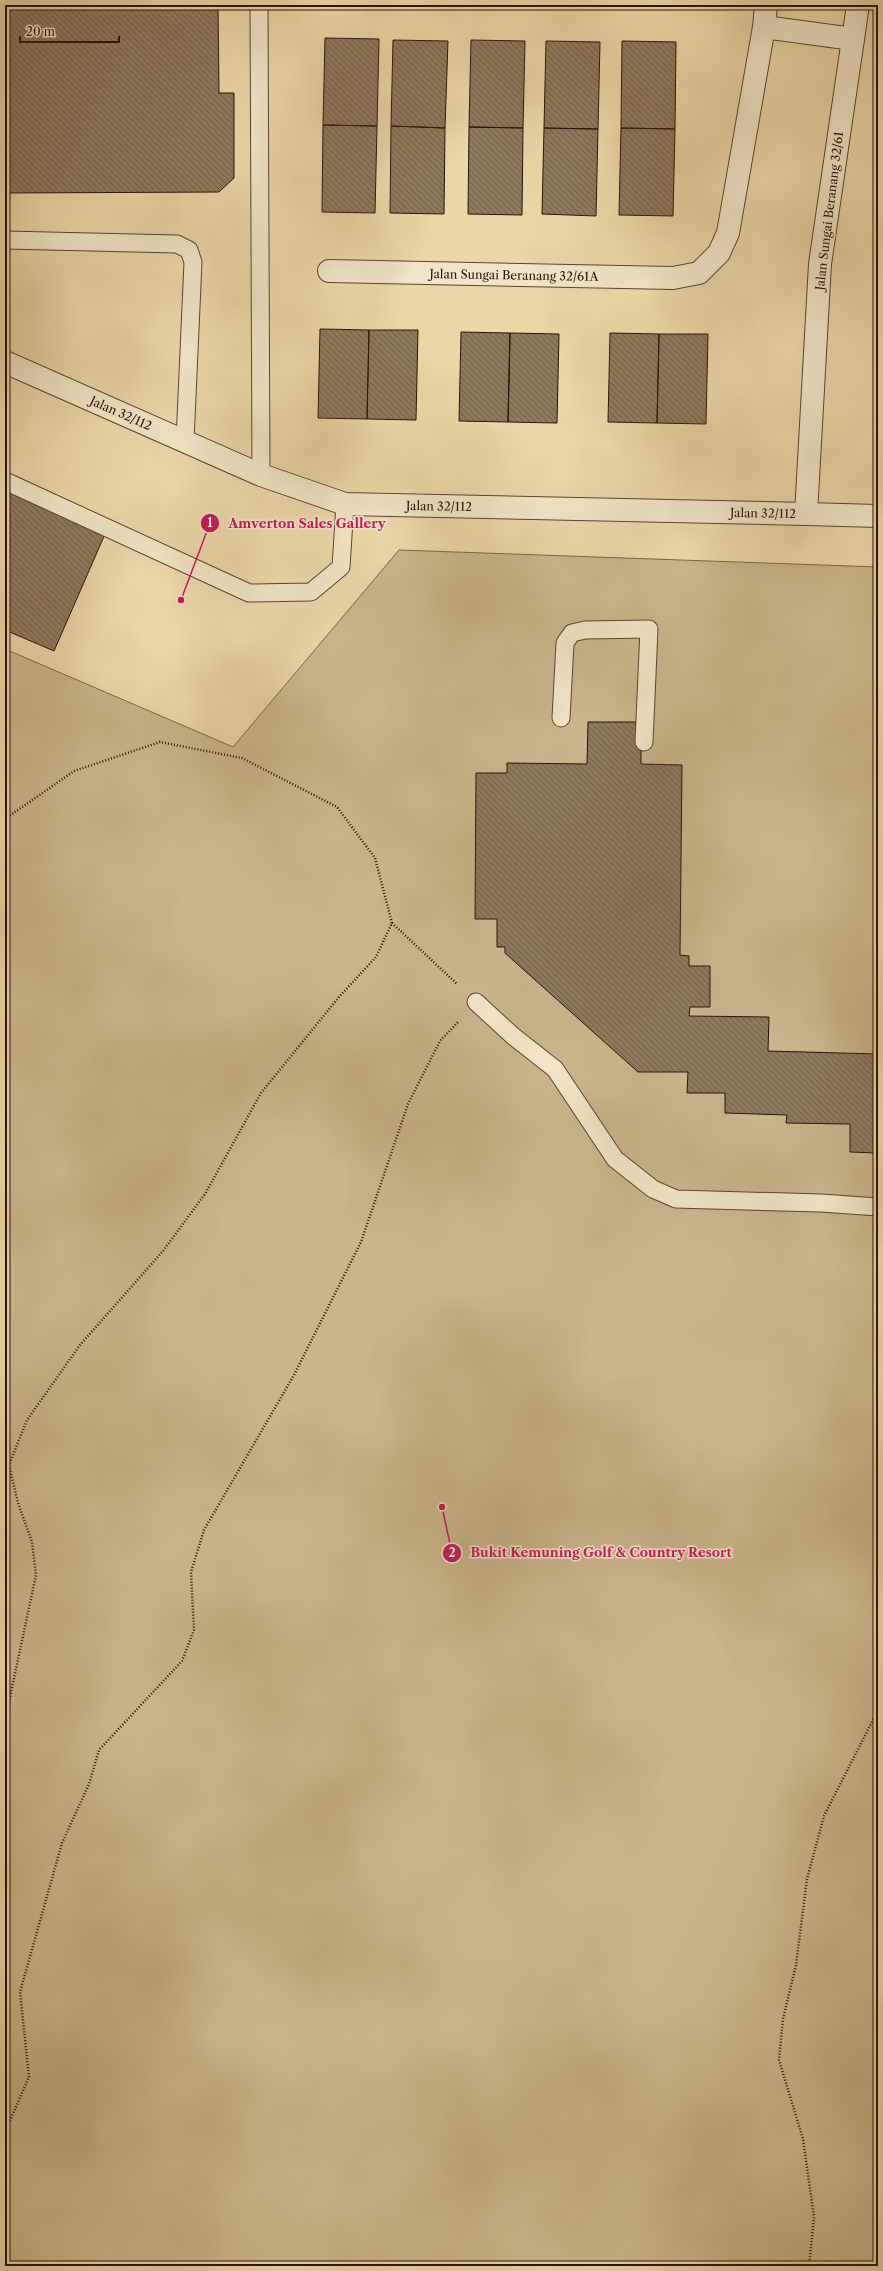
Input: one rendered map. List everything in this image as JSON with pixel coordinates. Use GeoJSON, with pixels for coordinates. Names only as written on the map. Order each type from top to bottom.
{"type":"FeatureCollection","features":[{"type":"Feature","properties":{"kind":"street"},"geometry":{"type":"LineString","coordinates":[[766,5],[764,28],[853,39]]}},
{"type":"Feature","properties":{"kind":"street","name":"Jalan Sungai Beranang 32/61"},"geometry":{"type":"LineString","coordinates":[[806,514],[820,264],[858,5]]}},
{"type":"Feature","properties":{"kind":"street","name":"Jalan Sungai Beranang 32/61A"},"geometry":{"type":"LineString","coordinates":[[329,271],[673,278],[699,273],[719,253],[728,233],[764,28]]}},
{"type":"Feature","properties":{"kind":"street","name":"Jalan 32/112"},"geometry":{"type":"LineString","coordinates":[[5,362],[261,475],[345,504],[878,516]]}},
{"type":"Feature","properties":{"kind":"lane"},"geometry":{"type":"LineString","coordinates":[[259,5],[261,475]]}},
{"type":"Feature","properties":{"kind":"lane"},"geometry":{"type":"LineString","coordinates":[[5,240],[177,244],[189,250],[193,262],[185,441]]}},
{"type":"Feature","properties":{"kind":"lane"},"geometry":{"type":"LineString","coordinates":[[5,481],[249,593],[310,592],[341,567],[345,504]]}},
{"type":"Feature","properties":{"kind":"lane"},"geometry":{"type":"LineString","coordinates":[[561,718],[565,643],[572,633],[585,630],[649,629],[644,742]]}},
{"type":"Feature","properties":{"kind":"lane"},"geometry":{"type":"LineString","coordinates":[[476,1002],[513,1036],[555,1069],[615,1159],[653,1189],[676,1199],[821,1202],[878,1206]]}},
{"type":"Feature","properties":{"kind":"path"},"geometry":{"type":"LineString","coordinates":[[5,819],[74,771],[160,742],[242,758],[337,807],[375,858],[392,923],[476,1002],[440,1041],[408,1104],[361,1242],[294,1375],[204,1530],[191,1572],[194,1630],[182,1661],[99,1750],[89,1784],[62,1843],[20,1992],[29,2077],[5,2132]]}},
{"type":"Feature","properties":{"kind":"path"},"geometry":{"type":"LineString","coordinates":[[5,1761],[10,1697],[36,1575],[32,1542],[18,1503],[9,1465],[28,1420],[80,1345],[164,1251],[205,1194],[261,1093],[339,997],[376,957],[392,923]]}},
{"type":"Feature","properties":{"kind":"path"},"geometry":{"type":"LineString","coordinates":[[809,2266],[814,2217],[802,2139],[779,2060],[783,2018],[796,1965],[807,1879],[824,1816],[878,1710]]}},
{"type":"Feature","properties":{"kind":"shaded area"},"geometry":{"type":"Polygon","coordinates":[[[399,550],[878,567],[878,2266],[5,2266],[5,649],[233,747],[399,550]]]}},
{"type":"Feature","properties":{"kind":"building"},"geometry":{"type":"Polygon","coordinates":[[[5,5],[218,5],[219,93],[234,93],[234,178],[219,192],[5,193],[5,5]]]}},
{"type":"Feature","properties":{"kind":"building"},"geometry":{"type":"Polygon","coordinates":[[[325,38],[379,39],[377,126],[323,125],[325,38]]]}},
{"type":"Feature","properties":{"kind":"building"},"geometry":{"type":"Polygon","coordinates":[[[393,40],[448,41],[445,128],[391,126],[393,40]]]}},
{"type":"Feature","properties":{"kind":"building"},"geometry":{"type":"Polygon","coordinates":[[[471,40],[525,41],[523,128],[469,127],[471,40]]]}},
{"type":"Feature","properties":{"kind":"building"},"geometry":{"type":"Polygon","coordinates":[[[546,41],[600,42],[598,129],[544,128],[546,41]]]}},
{"type":"Feature","properties":{"kind":"building"},"geometry":{"type":"Polygon","coordinates":[[[622,41],[676,42],[675,129],[621,128],[622,41]]]}},
{"type":"Feature","properties":{"kind":"building"},"geometry":{"type":"Polygon","coordinates":[[[323,125],[377,126],[375,213],[322,212],[323,125]]]}},
{"type":"Feature","properties":{"kind":"building"},"geometry":{"type":"Polygon","coordinates":[[[391,126],[445,128],[444,214],[390,213],[391,126]]]}},
{"type":"Feature","properties":{"kind":"building"},"geometry":{"type":"Polygon","coordinates":[[[469,127],[523,128],[522,215],[468,214],[469,127]]]}},
{"type":"Feature","properties":{"kind":"building"},"geometry":{"type":"Polygon","coordinates":[[[544,128],[598,129],[596,216],[542,214],[544,128]]]}},
{"type":"Feature","properties":{"kind":"building"},"geometry":{"type":"Polygon","coordinates":[[[621,128],[675,129],[673,216],[619,215],[621,128]]]}},
{"type":"Feature","properties":{"kind":"building"},"geometry":{"type":"Polygon","coordinates":[[[320,329],[369,330],[367,419],[318,418],[320,329]]]}},
{"type":"Feature","properties":{"kind":"building"},"geometry":{"type":"Polygon","coordinates":[[[369,330],[418,330],[416,420],[367,419],[369,330]]]}},
{"type":"Feature","properties":{"kind":"building"},"geometry":{"type":"Polygon","coordinates":[[[461,332],[510,333],[508,422],[459,421],[461,332]]]}},
{"type":"Feature","properties":{"kind":"building"},"geometry":{"type":"Polygon","coordinates":[[[510,333],[559,334],[557,423],[508,422],[510,333]]]}},
{"type":"Feature","properties":{"kind":"building"},"geometry":{"type":"Polygon","coordinates":[[[610,333],[659,334],[657,423],[608,422],[610,333]]]}},
{"type":"Feature","properties":{"kind":"building"},"geometry":{"type":"Polygon","coordinates":[[[659,334],[708,334],[706,424],[657,423],[659,334]]]}},
{"type":"Feature","properties":{"kind":"building"},"geometry":{"type":"Polygon","coordinates":[[[5,491],[105,534],[54,651],[5,630],[5,491]]]}},
{"type":"Feature","properties":{"kind":"building"},"geometry":{"type":"Polygon","coordinates":[[[588,722],[641,722],[641,764],[682,765],[680,955],[689,956],[689,966],[710,966],[710,1007],[690,1007],[689,1016],[769,1017],[768,1051],[878,1054],[878,1153],[850,1152],[850,1124],[786,1123],[787,1115],[725,1113],[725,1093],[687,1093],[688,1072],[638,1072],[505,953],[505,947],[497,947],[497,919],[475,919],[476,773],[507,773],[507,763],[587,764],[588,722]]]}},
{"type":"Feature","properties":{"kind":"place","name":"Amverton Sales Gallery"},"geometry":{"type":"Point","coordinates":[181,600]}},
{"type":"Feature","properties":{"kind":"place","name":"Bukit Kemuning Golf & Country Resort"},"geometry":{"type":"Point","coordinates":[442,1507]}}]}
